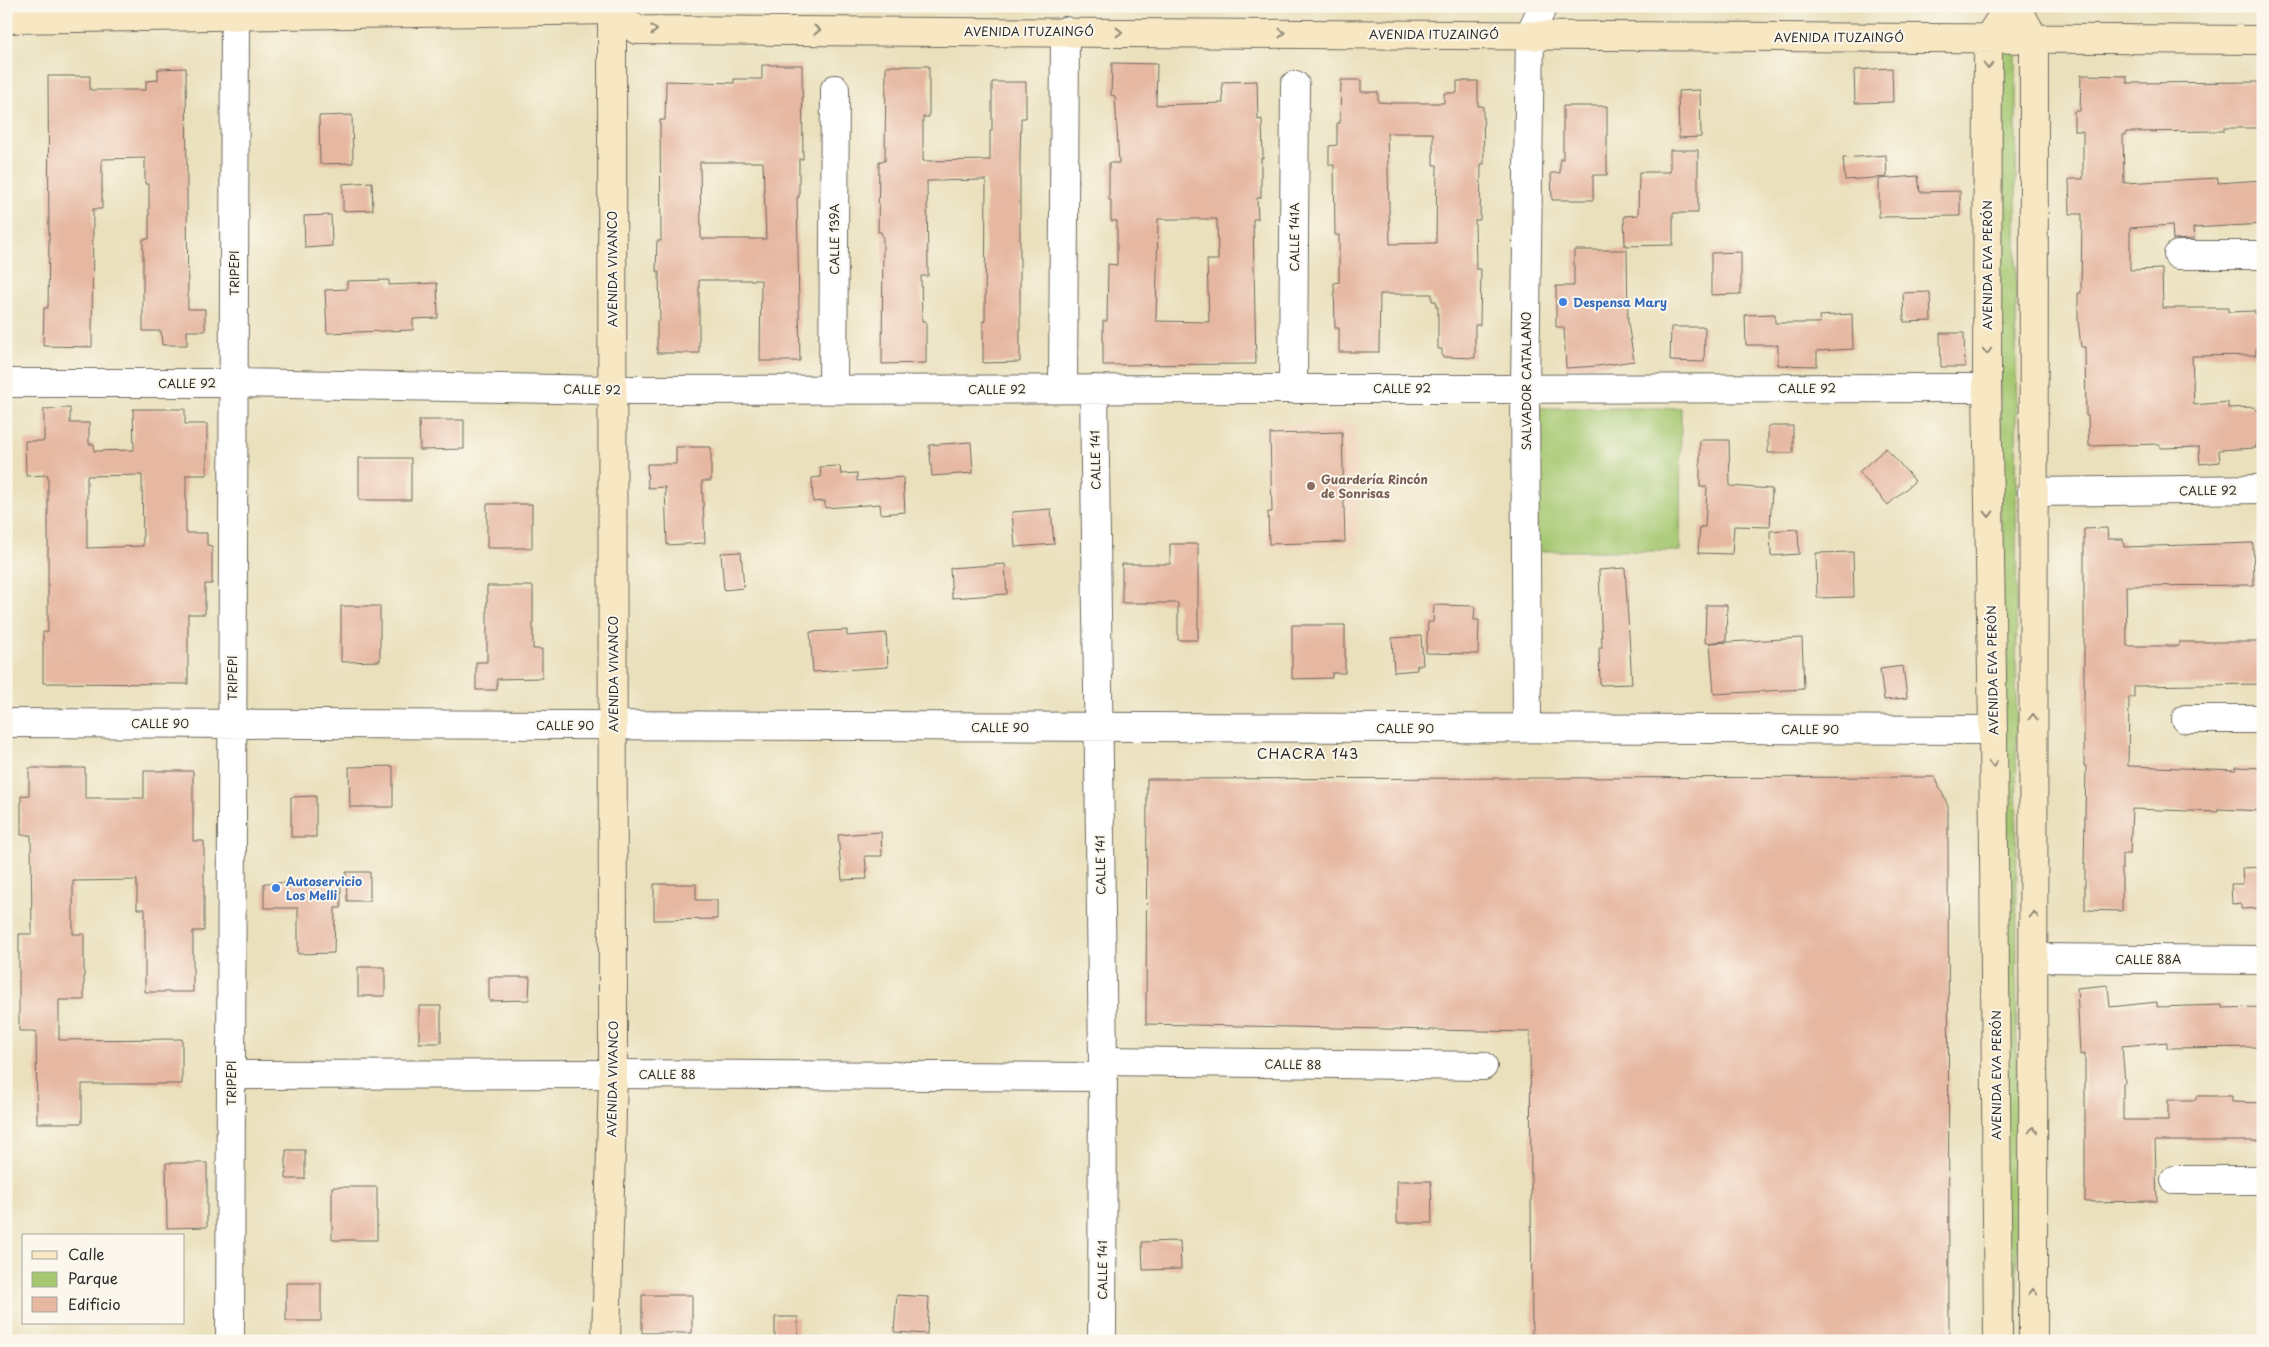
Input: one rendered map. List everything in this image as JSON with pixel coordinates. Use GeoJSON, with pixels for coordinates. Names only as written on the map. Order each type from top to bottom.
{"type":"FeatureCollection","features":[{"type":"Feature","properties":{"kind":"street"},"geometry":{"type":"LineString","coordinates":[[1530,34],[1544,6]]}},
{"type":"Feature","properties":{"kind":"street"},"geometry":{"type":"LineString","coordinates":[[1988,38],[2009,6]]}},
{"type":"Feature","properties":{"kind":"street"},"geometry":{"type":"LineString","coordinates":[[2016,6],[2034,38],[2032,492],[2033,1341]]}},
{"type":"Feature","properties":{"kind":"street"},"geometry":{"type":"LineString","coordinates":[[6,19],[235,16],[614,7]]}},
{"type":"Feature","properties":{"kind":"street","name":"AVENIDA ITUZAINGÓ"},"geometry":{"type":"LineString","coordinates":[[614,7],[637,30],[2263,40]]}},
{"type":"Feature","properties":{"kind":"street","name":"AVENIDA VIVANCO"},"geometry":{"type":"LineString","coordinates":[[606,1341],[613,1074],[612,390],[614,7]]}},
{"type":"Feature","properties":{"kind":"street","name":"TRIPEPI"},"geometry":{"type":"LineString","coordinates":[[230,1341],[235,16]]}},
{"type":"Feature","properties":{"kind":"street"},"geometry":{"type":"LineString","coordinates":[[1063,389],[1065,32]]}},
{"type":"Feature","properties":{"kind":"street","name":"SALVADOR CATALANO"},"geometry":{"type":"LineString","coordinates":[[1528,728],[1525,388],[1530,34]]}},
{"type":"Feature","properties":{"kind":"street","name":"AVENIDA EVA PERÓN"},"geometry":{"type":"LineString","coordinates":[[1988,38],[1987,388],[1993,730],[1998,1341]]}},
{"type":"Feature","properties":{"kind":"street","name":"CALLE 141A"},"geometry":{"type":"LineString","coordinates":[[1293,388],[1295,85]]}},
{"type":"Feature","properties":{"kind":"street","name":"CALLE 139A"},"geometry":{"type":"LineString","coordinates":[[833,389],[835,89]]}},
{"type":"Feature","properties":{"kind":"street"},"geometry":{"type":"LineString","coordinates":[[2178,254],[2263,255]]}},
{"type":"Feature","properties":{"kind":"street","name":"CALLE 92"},"geometry":{"type":"LineString","coordinates":[[6,383],[234,383],[612,390],[1987,388]]}},
{"type":"Feature","properties":{"kind":"street","name":"CALLE 141"},"geometry":{"type":"LineString","coordinates":[[1094,389],[1103,1069],[1102,1341]]}},
{"type":"Feature","properties":{"kind":"street","name":"CALLE 92"},"geometry":{"type":"LineString","coordinates":[[2032,492],[2263,490]]}},
{"type":"Feature","properties":{"kind":"street"},"geometry":{"type":"LineString","coordinates":[[2186,719],[2263,718]]}},
{"type":"Feature","properties":{"kind":"street","name":"CALLE 90"},"geometry":{"type":"LineString","coordinates":[[6,723],[1993,730]]}},
{"type":"Feature","properties":{"kind":"street","name":"CALLE 88A"},"geometry":{"type":"LineString","coordinates":[[2034,958],[2263,960]]}},
{"type":"Feature","properties":{"kind":"street","name":"CALLE 88"},"geometry":{"type":"LineString","coordinates":[[231,1075],[613,1074],[1482,1066]]}},
{"type":"Feature","properties":{"kind":"street"},"geometry":{"type":"LineString","coordinates":[[2175,1180],[2263,1180]]}},
{"type":"Feature","properties":{"kind":"shaded area","name":"Guardería Rincón de Sonrisas"},"geometry":{"type":"Polygon","coordinates":[[[1356,424],[1358,546],[1266,548],[1264,425],[1356,424]]]}},
{"type":"Feature","properties":{"kind":"green space"},"geometry":{"type":"Polygon","coordinates":[[[2000,46],[2016,48],[2017,1341],[2001,1341],[2000,46]]]}},
{"type":"Feature","properties":{"kind":"green space"},"geometry":{"type":"Polygon","coordinates":[[[1534,408],[1681,408],[1680,551],[1534,551],[1534,408]]]}},
{"type":"Feature","properties":{"kind":"building"},"geometry":{"type":"Polygon","coordinates":[[[1112,63],[1157,64],[1156,105],[1223,103],[1222,82],[1257,81],[1258,120],[1262,119],[1263,158],[1261,158],[1261,198],[1257,198],[1258,219],[1253,219],[1256,364],[1103,365],[1103,321],[1107,321],[1108,264],[1117,265],[1117,221],[1111,221],[1111,200],[1109,200],[1109,163],[1119,163],[1115,96],[1111,95],[1112,63]],[[1158,219],[1156,321],[1209,322],[1207,260],[1218,260],[1217,219],[1158,219]]]}},
{"type":"Feature","properties":{"kind":"building"},"geometry":{"type":"Polygon","coordinates":[[[762,65],[802,65],[803,159],[799,159],[799,197],[797,197],[800,361],[760,361],[761,280],[699,280],[699,353],[657,353],[657,321],[660,321],[659,271],[656,271],[657,241],[661,241],[660,120],[665,120],[666,81],[734,83],[734,79],[762,79],[762,65]],[[700,162],[701,239],[766,239],[763,162],[700,162]]]}},
{"type":"Feature","properties":{"kind":"building"},"geometry":{"type":"Polygon","coordinates":[[[886,66],[929,66],[929,117],[923,117],[923,161],[990,160],[992,82],[1026,82],[1026,118],[1021,118],[1020,156],[1020,362],[983,363],[986,180],[927,181],[928,276],[921,276],[922,321],[926,321],[926,363],[882,364],[883,238],[881,232],[878,232],[879,161],[885,161],[886,66]]]}},
{"type":"Feature","properties":{"kind":"building"},"geometry":{"type":"Polygon","coordinates":[[[186,68],[188,309],[205,309],[205,331],[187,331],[187,345],[162,345],[161,331],[143,331],[143,239],[149,239],[149,184],[145,184],[145,158],[102,159],[102,209],[93,209],[92,347],[43,346],[44,308],[48,308],[48,76],[90,76],[90,90],[146,90],[146,81],[158,80],[158,69],[186,68]]]}},
{"type":"Feature","properties":{"kind":"building"},"geometry":{"type":"Polygon","coordinates":[[[1892,68],[1893,102],[1855,103],[1854,70],[1892,68]]]}},
{"type":"Feature","properties":{"kind":"building"},"geometry":{"type":"Polygon","coordinates":[[[2081,75],[2127,76],[2127,83],[2263,82],[2263,128],[2224,128],[2224,131],[2126,132],[2126,135],[2123,135],[2124,183],[2218,178],[2218,183],[2262,180],[2263,224],[2193,228],[2194,239],[2173,240],[2172,225],[2130,228],[2130,270],[2162,269],[2163,308],[2228,308],[2228,312],[2255,311],[2255,315],[2263,315],[2263,348],[2256,348],[2256,355],[2192,356],[2194,405],[2228,402],[2228,408],[2255,407],[2255,410],[2260,410],[2262,442],[2255,443],[2256,448],[2219,450],[2220,462],[2200,464],[2199,447],[2160,448],[2160,444],[2089,446],[2088,416],[2086,416],[2085,347],[2081,347],[2078,321],[2078,293],[2081,293],[2082,214],[2070,214],[2069,179],[2083,179],[2083,131],[2074,131],[2074,111],[2080,111],[2081,75]]]}},
{"type":"Feature","properties":{"kind":"building"},"geometry":{"type":"Polygon","coordinates":[[[1341,80],[1361,80],[1361,92],[1378,92],[1378,102],[1394,103],[1444,103],[1444,93],[1457,93],[1457,81],[1478,81],[1478,106],[1483,106],[1484,164],[1481,164],[1480,220],[1475,220],[1476,269],[1481,269],[1480,325],[1475,325],[1475,358],[1442,357],[1442,349],[1438,349],[1438,307],[1436,307],[1436,301],[1432,301],[1432,294],[1380,294],[1379,352],[1339,352],[1339,328],[1335,328],[1334,283],[1339,282],[1339,235],[1335,235],[1334,165],[1329,165],[1329,146],[1337,145],[1337,123],[1340,123],[1341,80]],[[1387,133],[1390,244],[1436,243],[1437,165],[1433,165],[1433,133],[1387,133]]]}},
{"type":"Feature","properties":{"kind":"building"},"geometry":{"type":"Polygon","coordinates":[[[1700,90],[1701,137],[1679,138],[1678,91],[1700,90]]]}},
{"type":"Feature","properties":{"kind":"building"},"geometry":{"type":"Polygon","coordinates":[[[1563,106],[1607,106],[1607,175],[1593,175],[1593,200],[1552,200],[1551,173],[1560,173],[1560,159],[1563,159],[1563,106]]]}},
{"type":"Feature","properties":{"kind":"building"},"geometry":{"type":"Polygon","coordinates":[[[352,115],[353,163],[320,164],[319,116],[352,115]]]}},
{"type":"Feature","properties":{"kind":"building"},"geometry":{"type":"Polygon","coordinates":[[[1670,150],[1698,150],[1698,213],[1673,213],[1673,245],[1625,246],[1624,216],[1638,215],[1639,172],[1670,172],[1670,150]]]}},
{"type":"Feature","properties":{"kind":"building"},"geometry":{"type":"Polygon","coordinates":[[[1886,155],[1887,177],[1845,180],[1843,158],[1886,155]]]}},
{"type":"Feature","properties":{"kind":"building"},"geometry":{"type":"Polygon","coordinates":[[[1918,176],[1920,192],[1960,191],[1960,216],[1879,217],[1879,179],[1918,176]]]}},
{"type":"Feature","properties":{"kind":"building"},"geometry":{"type":"Polygon","coordinates":[[[372,182],[373,210],[343,211],[343,184],[372,182]]]}},
{"type":"Feature","properties":{"kind":"building"},"geometry":{"type":"Polygon","coordinates":[[[331,215],[332,246],[305,248],[304,216],[331,215]]]}},
{"type":"Feature","properties":{"kind":"building"},"geometry":{"type":"Polygon","coordinates":[[[1574,250],[1627,250],[1628,323],[1634,361],[1566,368],[1564,327],[1556,327],[1556,286],[1574,286],[1574,250]]]}},
{"type":"Feature","properties":{"kind":"building"},"geometry":{"type":"Polygon","coordinates":[[[1741,252],[1741,294],[1711,295],[1711,253],[1741,252]]]}},
{"type":"Feature","properties":{"kind":"building"},"geometry":{"type":"Polygon","coordinates":[[[389,280],[389,285],[437,283],[438,318],[413,319],[413,330],[327,333],[325,290],[347,289],[347,281],[389,280]]]}},
{"type":"Feature","properties":{"kind":"building"},"geometry":{"type":"Polygon","coordinates":[[[1930,292],[1931,321],[1904,322],[1903,293],[1930,292]]]}},
{"type":"Feature","properties":{"kind":"building"},"geometry":{"type":"Polygon","coordinates":[[[1775,314],[1775,323],[1820,323],[1819,316],[1852,314],[1853,349],[1817,351],[1817,366],[1778,365],[1778,345],[1746,345],[1745,315],[1775,314]]]}},
{"type":"Feature","properties":{"kind":"building"},"geometry":{"type":"Polygon","coordinates":[[[1671,327],[1705,327],[1704,362],[1670,361],[1671,327]]]}},
{"type":"Feature","properties":{"kind":"building"},"geometry":{"type":"Polygon","coordinates":[[[1940,333],[1964,333],[1965,367],[1941,367],[1940,333]]]}},
{"type":"Feature","properties":{"kind":"building"},"geometry":{"type":"Polygon","coordinates":[[[70,408],[70,423],[89,423],[89,444],[94,444],[94,451],[134,450],[133,409],[185,409],[185,424],[207,424],[207,475],[186,475],[186,533],[207,533],[207,545],[212,546],[212,584],[205,584],[205,614],[188,614],[188,684],[43,683],[43,632],[48,632],[48,475],[26,476],[25,441],[44,441],[44,409],[70,408]],[[142,475],[87,476],[87,548],[143,546],[142,475]]]}},
{"type":"Feature","properties":{"kind":"building"},"geometry":{"type":"Polygon","coordinates":[[[419,420],[464,420],[464,449],[420,450],[419,420]]]}},
{"type":"Feature","properties":{"kind":"building"},"geometry":{"type":"Polygon","coordinates":[[[1768,426],[1793,426],[1793,453],[1768,453],[1768,426]]]}},
{"type":"Feature","properties":{"kind":"building","name":"Guardería Rincón de Sonrisas"},"geometry":{"type":"Polygon","coordinates":[[[1342,432],[1345,542],[1269,544],[1268,512],[1272,512],[1270,434],[1342,432]]]}},
{"type":"Feature","properties":{"kind":"building"},"geometry":{"type":"Polygon","coordinates":[[[1700,440],[1729,440],[1730,486],[1772,489],[1770,527],[1734,526],[1732,554],[1698,553],[1700,527],[1705,527],[1707,487],[1700,487],[1700,440]]]}},
{"type":"Feature","properties":{"kind":"building"},"geometry":{"type":"Polygon","coordinates":[[[971,442],[973,473],[932,476],[929,445],[971,442]]]}},
{"type":"Feature","properties":{"kind":"building"},"geometry":{"type":"Polygon","coordinates":[[[676,447],[711,447],[711,481],[702,481],[705,543],[667,545],[665,487],[648,488],[647,464],[676,464],[676,447]]]}},
{"type":"Feature","properties":{"kind":"building"},"geometry":{"type":"Polygon","coordinates":[[[1886,448],[1915,481],[1888,505],[1859,472],[1886,448]]]}},
{"type":"Feature","properties":{"kind":"building"},"geometry":{"type":"Polygon","coordinates":[[[359,458],[411,458],[411,500],[359,500],[359,458]]]}},
{"type":"Feature","properties":{"kind":"building"},"geometry":{"type":"Polygon","coordinates":[[[840,466],[841,474],[857,473],[857,481],[903,477],[905,512],[881,514],[880,504],[825,508],[825,501],[813,502],[812,478],[821,477],[820,467],[840,466]]]}},
{"type":"Feature","properties":{"kind":"building"},"geometry":{"type":"Polygon","coordinates":[[[487,504],[532,504],[532,548],[487,548],[487,504]]]}},
{"type":"Feature","properties":{"kind":"building"},"geometry":{"type":"Polygon","coordinates":[[[1051,509],[1054,544],[1015,547],[1012,512],[1051,509]]]}},
{"type":"Feature","properties":{"kind":"building"},"geometry":{"type":"Polygon","coordinates":[[[2107,528],[2108,539],[2123,539],[2124,547],[2253,543],[2254,585],[2126,586],[2127,646],[2179,646],[2179,642],[2263,642],[2263,684],[2134,686],[2134,697],[2129,697],[2128,766],[2236,770],[2236,767],[2263,768],[2263,809],[2262,811],[2218,809],[2218,812],[2132,809],[2130,854],[2122,854],[2122,911],[2085,910],[2084,529],[2107,528]]]}},
{"type":"Feature","properties":{"kind":"building"},"geometry":{"type":"Polygon","coordinates":[[[1798,529],[1799,554],[1771,556],[1770,531],[1798,529]]]}},
{"type":"Feature","properties":{"kind":"building"},"geometry":{"type":"Polygon","coordinates":[[[1170,544],[1198,544],[1198,640],[1178,640],[1178,603],[1122,603],[1122,564],[1170,564],[1170,544]]]}},
{"type":"Feature","properties":{"kind":"building"},"geometry":{"type":"Polygon","coordinates":[[[741,552],[744,588],[724,590],[721,553],[741,552]]]}},
{"type":"Feature","properties":{"kind":"building"},"geometry":{"type":"Polygon","coordinates":[[[1853,552],[1854,597],[1817,598],[1816,553],[1853,552]]]}},
{"type":"Feature","properties":{"kind":"building"},"geometry":{"type":"Polygon","coordinates":[[[1005,564],[1007,594],[952,598],[950,568],[1005,564]]]}},
{"type":"Feature","properties":{"kind":"building"},"geometry":{"type":"Polygon","coordinates":[[[1625,568],[1632,684],[1600,685],[1599,648],[1602,648],[1599,570],[1625,568]]]}},
{"type":"Feature","properties":{"kind":"building"},"geometry":{"type":"Polygon","coordinates":[[[487,586],[533,586],[533,649],[542,649],[542,678],[497,679],[497,690],[476,690],[476,662],[487,662],[487,586]]]}},
{"type":"Feature","properties":{"kind":"building"},"geometry":{"type":"Polygon","coordinates":[[[1434,605],[1475,606],[1474,620],[1479,620],[1478,654],[1426,653],[1428,622],[1433,622],[1434,605]]]}},
{"type":"Feature","properties":{"kind":"building"},"geometry":{"type":"Polygon","coordinates":[[[1706,605],[1727,605],[1726,641],[1705,643],[1706,605]]]}},
{"type":"Feature","properties":{"kind":"building"},"geometry":{"type":"Polygon","coordinates":[[[341,606],[380,606],[380,661],[341,662],[341,606]]]}},
{"type":"Feature","properties":{"kind":"building"},"geometry":{"type":"Polygon","coordinates":[[[1292,625],[1345,625],[1345,673],[1332,673],[1332,678],[1292,679],[1292,625]]]}},
{"type":"Feature","properties":{"kind":"building"},"geometry":{"type":"Polygon","coordinates":[[[847,630],[847,636],[886,633],[888,667],[813,672],[810,632],[847,630]]]}},
{"type":"Feature","properties":{"kind":"building"},"geometry":{"type":"Polygon","coordinates":[[[1421,636],[1423,665],[1417,665],[1417,670],[1394,672],[1392,638],[1421,636]]]}},
{"type":"Feature","properties":{"kind":"building"},"geometry":{"type":"Polygon","coordinates":[[[1802,638],[1804,689],[1714,694],[1710,643],[1802,638]]]}},
{"type":"Feature","properties":{"kind":"building"},"geometry":{"type":"Polygon","coordinates":[[[1903,666],[1907,698],[1884,700],[1880,669],[1903,666]]]}},
{"type":"Feature","properties":{"kind":"building"},"geometry":{"type":"Polygon","coordinates":[[[393,766],[393,807],[350,807],[349,767],[393,766]]]}},
{"type":"Feature","properties":{"kind":"building"},"geometry":{"type":"Polygon","coordinates":[[[29,768],[85,768],[85,798],[144,798],[144,771],[193,771],[193,841],[204,841],[204,931],[193,931],[193,992],[145,992],[145,909],[137,909],[137,880],[73,881],[73,934],[84,934],[84,1000],[59,1000],[59,1040],[182,1039],[182,1084],[82,1084],[82,1123],[37,1123],[36,1031],[19,1031],[19,934],[32,934],[31,835],[21,835],[21,796],[29,795],[29,768]]]}},
{"type":"Feature","properties":{"kind":"building"},"geometry":{"type":"Polygon","coordinates":[[[1935,777],[1948,806],[1949,1341],[1532,1341],[1530,1032],[1146,1024],[1147,779],[1935,777]]]}},
{"type":"Feature","properties":{"kind":"building"},"geometry":{"type":"Polygon","coordinates":[[[316,796],[316,837],[291,837],[291,797],[316,796]]]}},
{"type":"Feature","properties":{"kind":"building"},"geometry":{"type":"Polygon","coordinates":[[[881,832],[882,856],[865,856],[867,879],[842,880],[838,835],[881,832]]]}},
{"type":"Feature","properties":{"kind":"building"},"geometry":{"type":"Polygon","coordinates":[[[2263,867],[2263,908],[2241,909],[2241,903],[2232,904],[2231,884],[2243,884],[2242,868],[2263,867]]]}},
{"type":"Feature","properties":{"kind":"building"},"geometry":{"type":"Polygon","coordinates":[[[346,872],[370,872],[370,901],[347,901],[346,872]]]}},
{"type":"Feature","properties":{"kind":"building"},"geometry":{"type":"Polygon","coordinates":[[[341,882],[341,908],[335,908],[334,953],[298,954],[298,908],[264,908],[264,883],[341,882]]]}},
{"type":"Feature","properties":{"kind":"building"},"geometry":{"type":"Polygon","coordinates":[[[654,884],[696,884],[696,900],[717,900],[717,919],[654,920],[654,884]]]}},
{"type":"Feature","properties":{"kind":"building"},"geometry":{"type":"Polygon","coordinates":[[[358,967],[385,967],[385,996],[358,996],[358,967]]]}},
{"type":"Feature","properties":{"kind":"building"},"geometry":{"type":"Polygon","coordinates":[[[489,977],[530,977],[529,1000],[489,1001],[489,977]]]}},
{"type":"Feature","properties":{"kind":"building"},"geometry":{"type":"Polygon","coordinates":[[[2108,985],[2110,1007],[2157,1002],[2157,1007],[2222,1005],[2222,1008],[2263,1007],[2262,1047],[2167,1048],[2167,1042],[2122,1046],[2125,1083],[2123,1083],[2123,1120],[2168,1120],[2168,1100],[2196,1100],[2196,1096],[2232,1096],[2232,1102],[2263,1103],[2263,1141],[2155,1141],[2157,1201],[2085,1202],[2085,1054],[2080,1055],[2077,988],[2108,985]]]}},
{"type":"Feature","properties":{"kind":"building"},"geometry":{"type":"Polygon","coordinates":[[[419,1006],[441,1006],[441,1043],[419,1043],[419,1006]]]}},
{"type":"Feature","properties":{"kind":"building"},"geometry":{"type":"Polygon","coordinates":[[[286,1150],[305,1150],[305,1179],[286,1179],[286,1150]]]}},
{"type":"Feature","properties":{"kind":"building"},"geometry":{"type":"Polygon","coordinates":[[[166,1163],[207,1163],[207,1227],[167,1228],[166,1163]]]}},
{"type":"Feature","properties":{"kind":"building"},"geometry":{"type":"Polygon","coordinates":[[[1397,1181],[1431,1181],[1432,1223],[1397,1223],[1397,1181]]]}},
{"type":"Feature","properties":{"kind":"building"},"geometry":{"type":"Polygon","coordinates":[[[332,1187],[377,1187],[377,1240],[332,1240],[332,1187]]]}},
{"type":"Feature","properties":{"kind":"building"},"geometry":{"type":"Polygon","coordinates":[[[1180,1241],[1181,1269],[1143,1270],[1142,1242],[1180,1241]]]}},
{"type":"Feature","properties":{"kind":"building"},"geometry":{"type":"Polygon","coordinates":[[[286,1283],[321,1283],[321,1321],[286,1321],[286,1283]]]}},
{"type":"Feature","properties":{"kind":"building"},"geometry":{"type":"Polygon","coordinates":[[[642,1295],[692,1295],[692,1333],[642,1333],[642,1295]]]}},
{"type":"Feature","properties":{"kind":"building"},"geometry":{"type":"Polygon","coordinates":[[[897,1295],[929,1297],[927,1334],[894,1332],[897,1295]]]}},
{"type":"Feature","properties":{"kind":"building"},"geometry":{"type":"Polygon","coordinates":[[[775,1317],[798,1317],[798,1341],[775,1341],[775,1317]]]}},
{"type":"Feature","properties":{"kind":"place","name":"Despensa Mary"},"geometry":{"type":"Point","coordinates":[1563,302]}},
{"type":"Feature","properties":{"kind":"place","name":"Guardería Rincón de Sonrisas"},"geometry":{"type":"Point","coordinates":[1311,486]}},
{"type":"Feature","properties":{"kind":"place","name":"Autoservicio Los Melli"},"geometry":{"type":"Point","coordinates":[276,888]}},
{"type":"Feature","properties":{"kind":"district","name":"CHACRA 143"},"geometry":{"type":"Point","coordinates":[1308,753]}}]}
